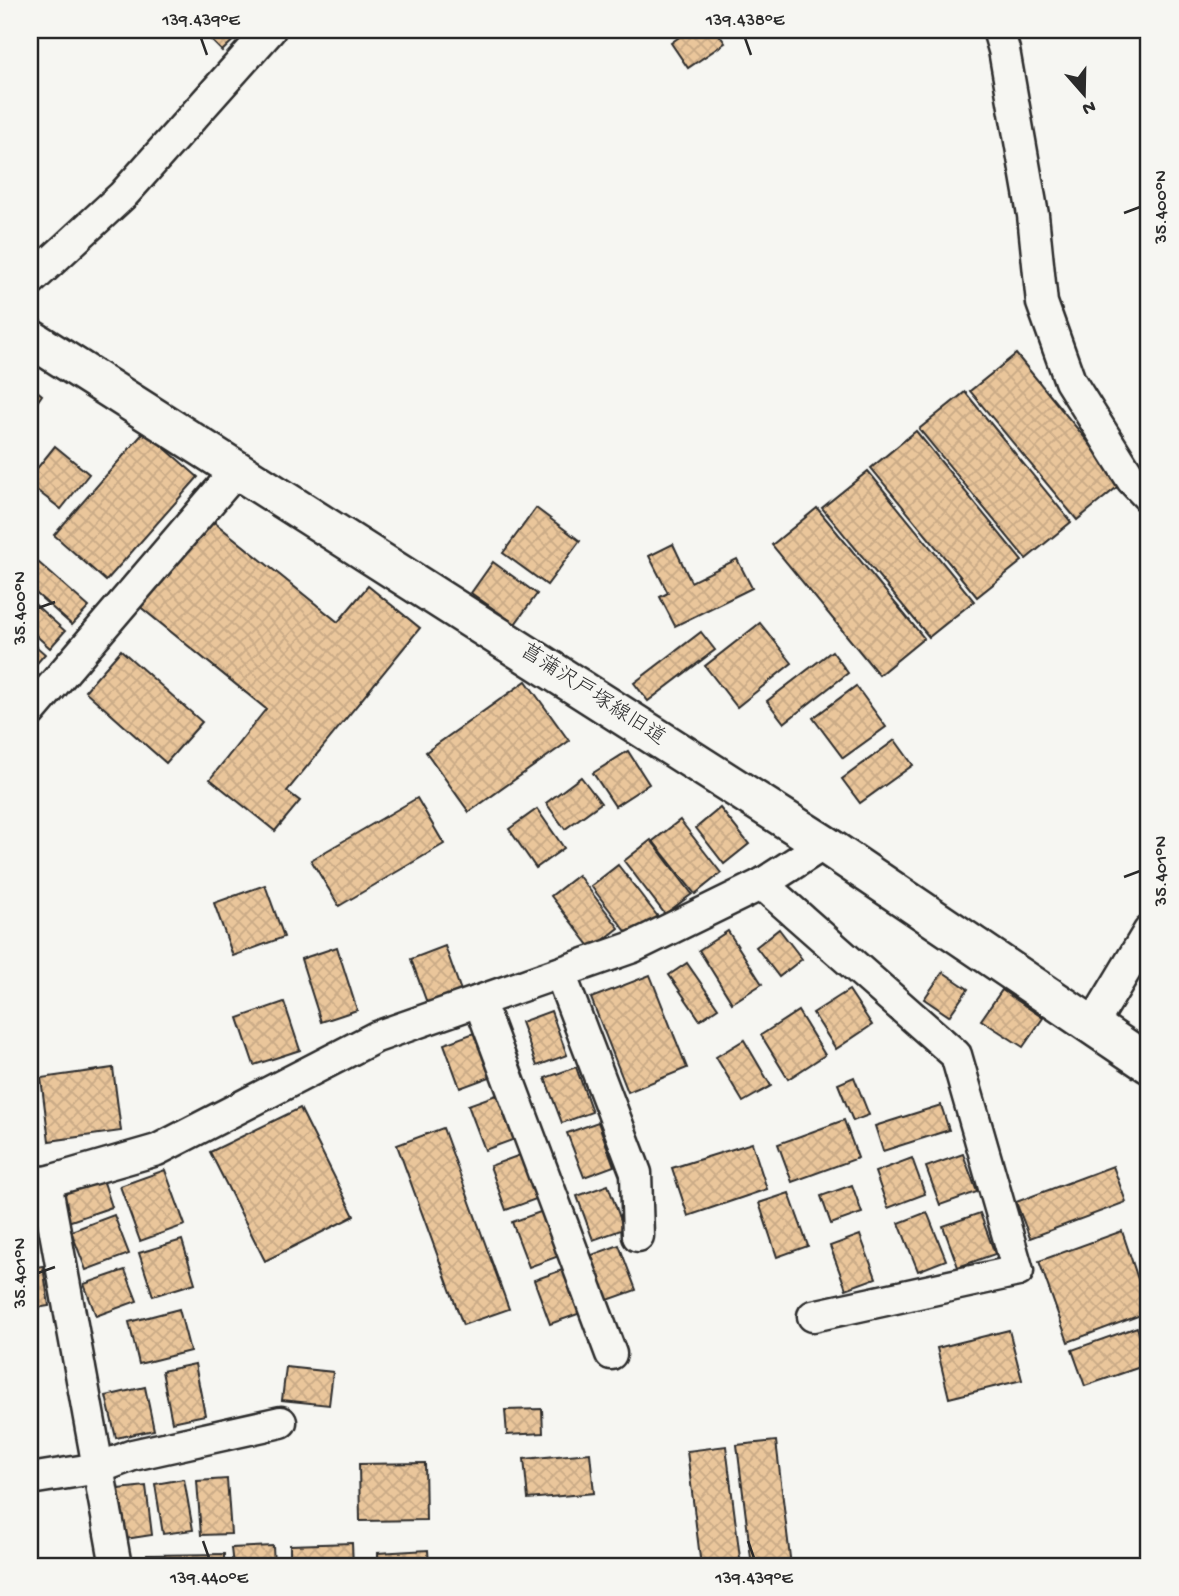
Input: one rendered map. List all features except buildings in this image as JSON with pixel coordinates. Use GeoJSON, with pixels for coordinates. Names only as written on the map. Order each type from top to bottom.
{"type":"FeatureCollection","features":[{"type":"Feature","properties":{"kind":"street"},"geometry":{"type":"LineString","coordinates":[[30,281],[123,195],[270,30]]}},
{"type":"Feature","properties":{"kind":"street"},"geometry":{"type":"LineString","coordinates":[[998,30],[1004,50],[1033,215],[1042,303],[1069,381],[1132,480],[1149,498]]}},
{"type":"Feature","properties":{"kind":"street","name":"菖蒲沢戸塚線旧道"},"geometry":{"type":"LineString","coordinates":[[30,338],[824,844],[1149,1063]]}},
{"type":"Feature","properties":{"kind":"street"},"geometry":{"type":"LineString","coordinates":[[30,712],[237,470]]}},
{"type":"Feature","properties":{"kind":"street"},"geometry":{"type":"LineString","coordinates":[[116,1566],[99,1468],[38,1182],[157,1150],[376,1038],[633,947],[762,884],[824,844]]}},
{"type":"Feature","properties":{"kind":"street"},"geometry":{"type":"LineString","coordinates":[[762,884],[956,1055],[1018,1271],[813,1316]]}},
{"type":"Feature","properties":{"kind":"street"},"geometry":{"type":"LineString","coordinates":[[1093,1024],[1149,931]]}},
{"type":"Feature","properties":{"kind":"street"},"geometry":{"type":"LineString","coordinates":[[560,973],[636,1173],[638,1236]]}},
{"type":"Feature","properties":{"kind":"street"},"geometry":{"type":"LineString","coordinates":[[479,1001],[611,1354]]}},
{"type":"Feature","properties":{"kind":"street"},"geometry":{"type":"LineString","coordinates":[[30,1479],[99,1468],[134,1455],[281,1422]]}}]}
